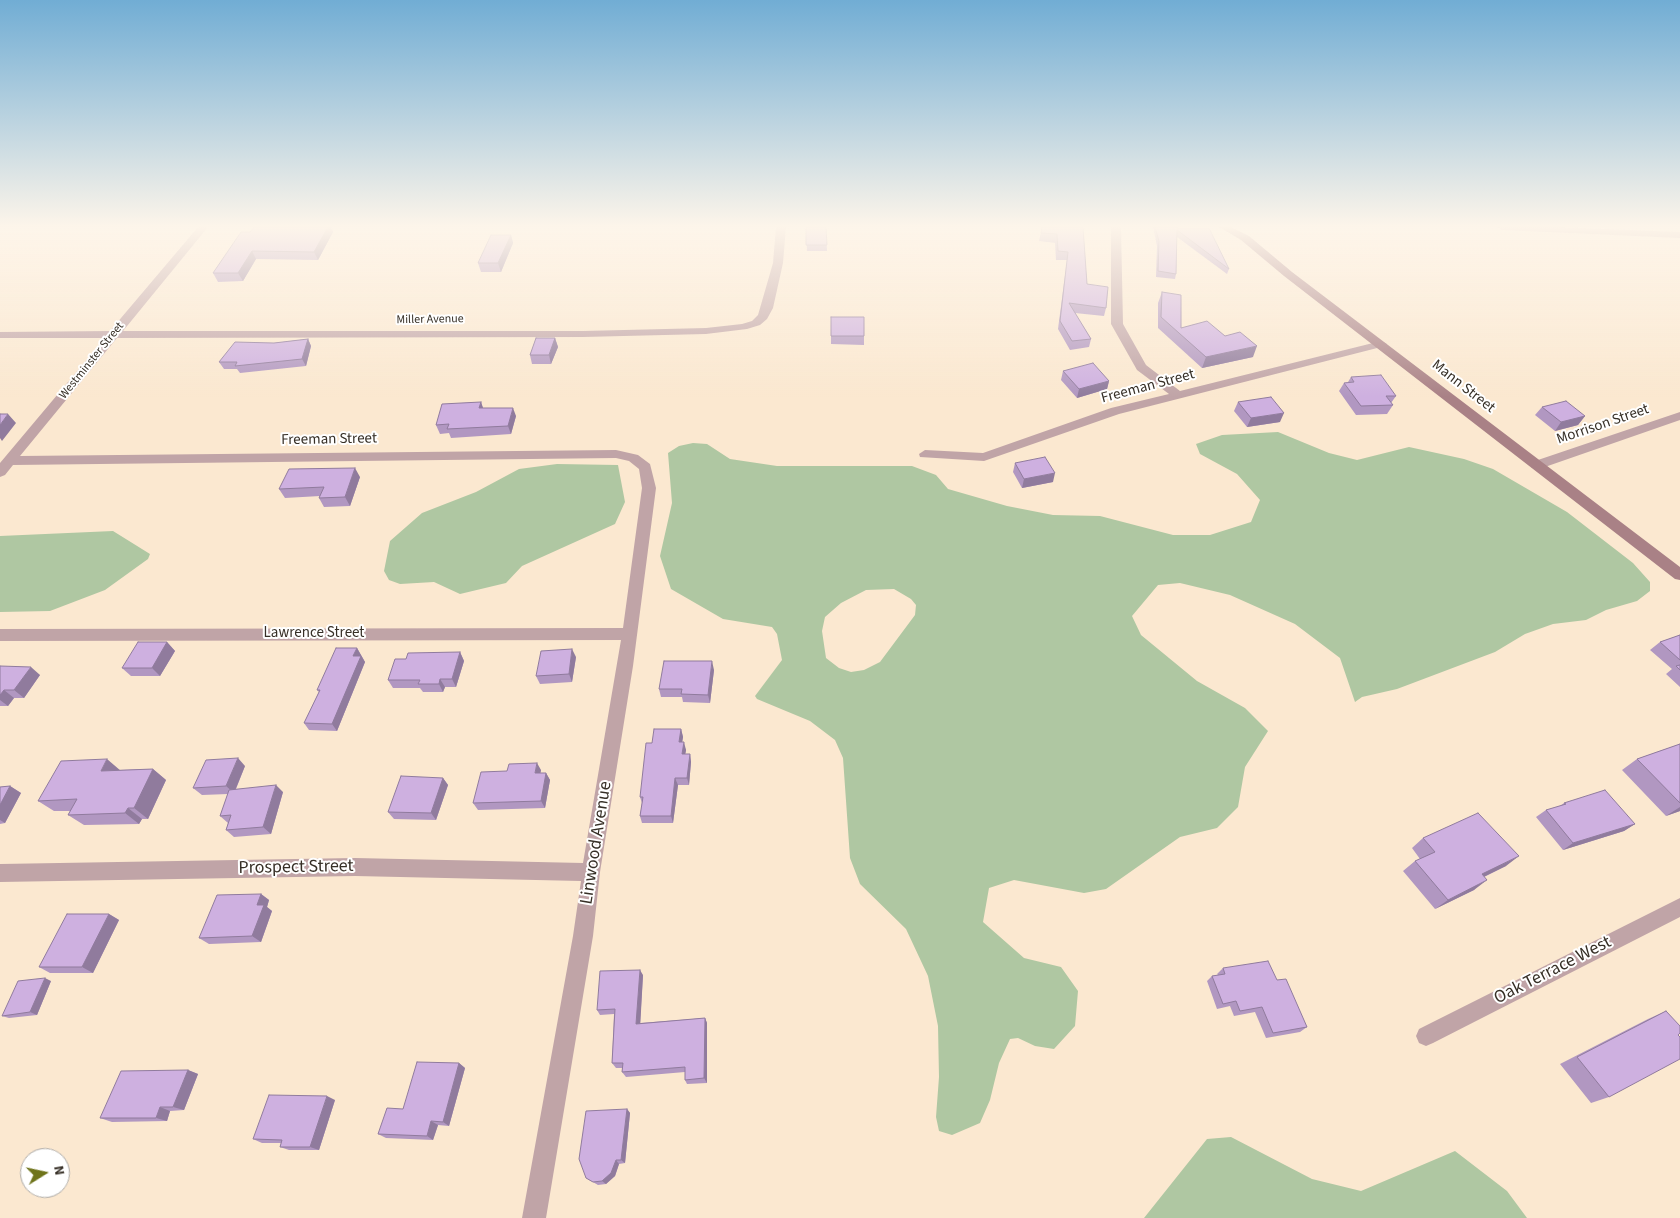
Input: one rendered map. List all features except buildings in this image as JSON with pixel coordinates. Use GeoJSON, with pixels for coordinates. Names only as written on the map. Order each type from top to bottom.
{"type":"FeatureCollection","features":[{"type":"Feature","properties":{"kind":"street","name":"Westminster Street"},"geometry":{"type":"LineString","coordinates":[[0,472],[155,284]]}},
{"type":"Feature","properties":{"kind":"street","name":"Miller Avenue"},"geometry":{"type":"LineString","coordinates":[[0,335],[706,332],[743,327],[756,323],[763,317],[767,308],[773,284]]}},
{"type":"Feature","properties":{"kind":"street"},"geometry":{"type":"LineString","coordinates":[[1117,284],[1117,324],[1120,332],[1141,366],[1177,394]]}},
{"type":"Feature","properties":{"kind":"street","name":"Mann Street"},"geometry":{"type":"LineString","coordinates":[[1304,284],[1680,575]]}},
{"type":"Feature","properties":{"kind":"street","name":"Freeman Street"},"geometry":{"type":"LineString","coordinates":[[925,454],[984,457],[1115,410],[1381,344]]}},
{"type":"Feature","properties":{"kind":"street","name":"Morrison Street"},"geometry":{"type":"LineString","coordinates":[[1537,465],[1680,416]]}},
{"type":"Feature","properties":{"kind":"street","name":"Freeman Street"},"geometry":{"type":"LineString","coordinates":[[10,461],[607,454],[625,455],[640,462],[645,467]]}},
{"type":"Feature","properties":{"kind":"street","name":"Linwood Avenue"},"geometry":{"type":"LineString","coordinates":[[534,1218],[583,936],[591,872],[625,666],[649,488],[645,467]]}},
{"type":"Feature","properties":{"kind":"street","name":"Lawrence Street"},"geometry":{"type":"LineString","coordinates":[[0,635],[628,634]]}},
{"type":"Feature","properties":{"kind":"street","name":"Prospect Street"},"geometry":{"type":"LineString","coordinates":[[0,873],[355,867],[591,872]]}},
{"type":"Feature","properties":{"kind":"street","name":"Oak Terrace West"},"geometry":{"type":"LineString","coordinates":[[1426,1036],[1680,907]]}},
{"type":"Feature","properties":{"kind":"green space"},"geometry":{"type":"Polygon","coordinates":[[[1278,432],[1329,453],[1357,460],[1409,447],[1464,459],[1493,469],[1567,512],[1633,563],[1650,582],[1650,591],[1637,601],[1606,610],[1586,620],[1553,624],[1525,634],[1495,652],[1397,689],[1362,697],[1355,702],[1340,658],[1295,624],[1230,595],[1180,583],[1158,585],[1132,616],[1141,635],[1197,681],[1245,708],[1268,731],[1245,767],[1238,807],[1217,828],[1180,837],[1106,889],[1084,893],[1014,880],[989,888],[983,922],[1024,958],[1061,967],[1078,991],[1075,1026],[1054,1049],[1035,1046],[1018,1038],[1010,1039],[999,1063],[990,1100],[980,1123],[952,1135],[939,1131],[936,1117],[939,1077],[938,1026],[928,976],[906,929],[860,884],[850,858],[843,758],[835,740],[810,721],[757,699],[755,696],[782,660],[777,634],[772,627],[723,619],[671,589],[660,556],[672,503],[668,453],[679,446],[693,443],[707,444],[730,459],[777,466],[912,466],[936,475],[948,489],[1007,506],[1053,515],[1100,516],[1173,535],[1210,535],[1251,522],[1260,500],[1237,474],[1200,454],[1196,444],[1222,435],[1278,432]],[[894,589],[866,590],[841,603],[825,617],[822,631],[826,658],[839,668],[851,672],[864,670],[880,662],[915,615],[916,605],[911,599],[894,589]]]}},
{"type":"Feature","properties":{"kind":"green space"},"geometry":{"type":"Polygon","coordinates":[[[557,464],[618,465],[625,502],[615,524],[522,566],[506,583],[460,594],[434,582],[400,584],[389,580],[384,571],[390,541],[422,513],[476,492],[519,469],[557,464]]]}},
{"type":"Feature","properties":{"kind":"green space"},"geometry":{"type":"Polygon","coordinates":[[[113,531],[150,554],[148,559],[105,590],[50,611],[0,612],[0,536],[113,531]]]}},
{"type":"Feature","properties":{"kind":"green space"},"geometry":{"type":"Polygon","coordinates":[[[1231,1137],[1312,1179],[1361,1191],[1455,1151],[1507,1191],[1527,1218],[1144,1218],[1207,1139],[1231,1137]]]}}]}
